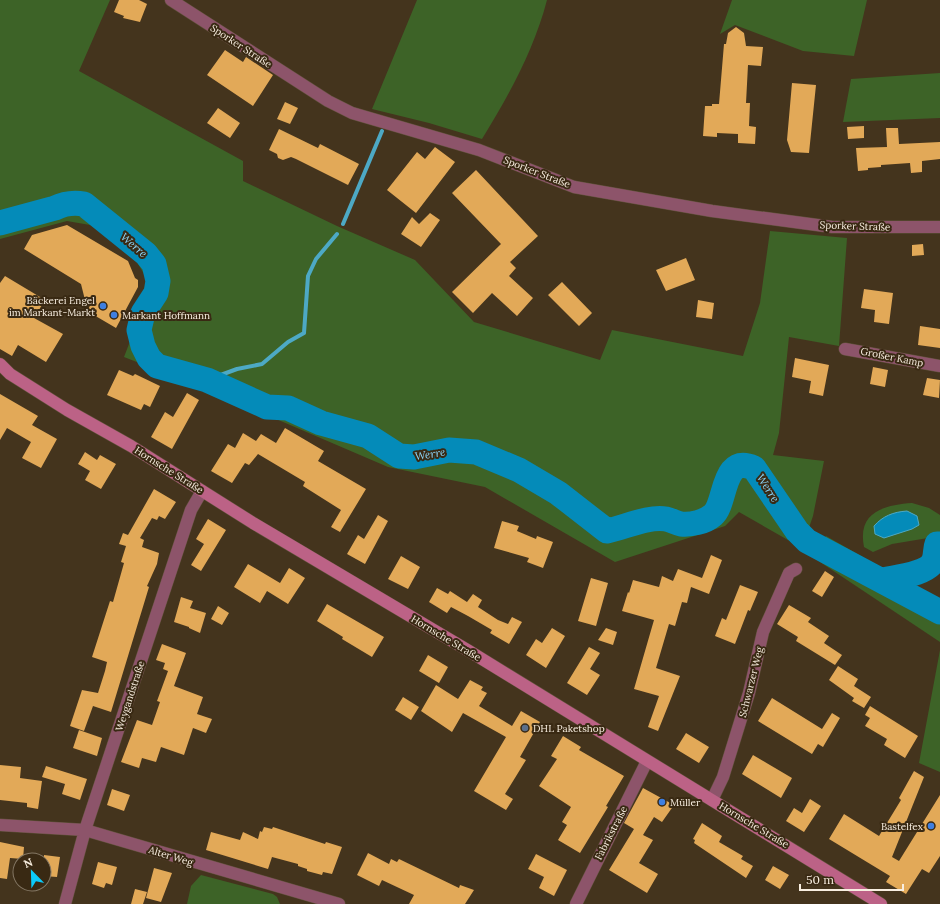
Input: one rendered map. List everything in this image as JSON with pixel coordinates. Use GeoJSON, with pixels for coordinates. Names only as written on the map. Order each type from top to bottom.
{"type":"FeatureCollection","features":[{"type":"Feature","properties":{"kind":"main road","name":"Hornsche Straße"},"geometry":{"type":"LineString","coordinates":[[0,364],[5,374],[469,651],[647,762],[712,800],[881,904]]}},
{"type":"Feature","properties":{"kind":"street","name":"Sporker Straße"},"geometry":{"type":"LineString","coordinates":[[171,0],[328,101],[352,113],[479,150],[574,187],[712,211],[832,227],[940,227]]}},
{"type":"Feature","properties":{"kind":"street","name":"Großer Kamp"},"geometry":{"type":"LineString","coordinates":[[845,348],[940,366]]}},
{"type":"Feature","properties":{"kind":"street","name":"Weygandstraße"},"geometry":{"type":"LineString","coordinates":[[65,904],[85,830],[191,510],[202,491]]}},
{"type":"Feature","properties":{"kind":"street","name":"Schwarzer Weg"},"geometry":{"type":"LineString","coordinates":[[712,800],[724,777],[750,693],[763,632],[789,573],[796,569]]}},
{"type":"Feature","properties":{"kind":"street","name":"Fabrikstraße"},"geometry":{"type":"LineString","coordinates":[[576,904],[647,762]]}},
{"type":"Feature","properties":{"kind":"street","name":"Alter Weg"},"geometry":{"type":"LineString","coordinates":[[0,825],[85,830],[339,904]]}},
{"type":"Feature","properties":{"kind":"green space"},"geometry":{"type":"Polygon","coordinates":[[[0,0],[110,0],[79,71],[243,161],[243,181],[337,226],[415,260],[474,322],[600,360],[612,330],[743,356],[760,303],[770,231],[847,238],[839,346],[789,337],[779,433],[773,455],[824,461],[813,516],[802,548],[739,512],[725,526],[615,562],[485,487],[388,467],[206,389],[214,374],[203,388],[124,357],[139,318],[147,279],[126,244],[90,225],[67,221],[0,239],[0,0]]]}},
{"type":"Feature","properties":{"kind":"green space"},"geometry":{"type":"Polygon","coordinates":[[[417,0],[547,0],[542,19],[520,72],[482,139],[429,123],[372,109],[417,0]]]}},
{"type":"Feature","properties":{"kind":"green space"},"geometry":{"type":"Polygon","coordinates":[[[732,0],[867,0],[854,56],[803,51],[735,25],[720,34],[732,0]]]}},
{"type":"Feature","properties":{"kind":"green space"},"geometry":{"type":"Polygon","coordinates":[[[940,73],[940,118],[843,122],[851,79],[940,73]]]}},
{"type":"Feature","properties":{"kind":"green space"},"geometry":{"type":"Polygon","coordinates":[[[912,503],[929,508],[940,515],[940,544],[937,544],[928,538],[892,544],[873,552],[864,547],[863,535],[869,518],[883,509],[912,503]]]}},
{"type":"Feature","properties":{"kind":"green space"},"geometry":{"type":"Polygon","coordinates":[[[826,536],[940,601],[940,642],[814,558],[826,536]]]}},
{"type":"Feature","properties":{"kind":"green space"},"geometry":{"type":"Polygon","coordinates":[[[940,650],[940,772],[919,763],[940,650]]]}},
{"type":"Feature","properties":{"kind":"green space"},"geometry":{"type":"Polygon","coordinates":[[[201,875],[273,894],[277,897],[280,904],[187,904],[191,886],[201,875]]]}},
{"type":"Feature","properties":{"kind":"water"},"geometry":{"type":"Polygon","coordinates":[[[907,511],[917,516],[919,525],[912,529],[884,538],[875,534],[874,526],[885,517],[897,512],[907,511]]]}},
{"type":"Feature","properties":{"kind":"building"},"geometry":{"type":"Polygon","coordinates":[[[119,0],[139,0],[147,4],[140,22],[123,18],[124,16],[114,12],[119,0]]]}},
{"type":"Feature","properties":{"kind":"building"},"geometry":{"type":"Polygon","coordinates":[[[736,27],[744,33],[746,46],[763,47],[761,66],[748,65],[746,103],[750,103],[749,126],[756,127],[755,144],[738,143],[738,134],[717,133],[717,137],[703,136],[705,106],[719,104],[724,44],[726,44],[728,33],[736,27]]]}},
{"type":"Feature","properties":{"kind":"building"},"geometry":{"type":"Polygon","coordinates":[[[225,50],[243,62],[246,57],[273,75],[253,106],[207,75],[225,50]]]}},
{"type":"Feature","properties":{"kind":"building"},"geometry":{"type":"Polygon","coordinates":[[[792,83],[816,85],[809,153],[791,152],[787,140],[792,83]]]}},
{"type":"Feature","properties":{"kind":"building"},"geometry":{"type":"Polygon","coordinates":[[[285,102],[298,108],[290,124],[277,119],[285,102]]]}},
{"type":"Feature","properties":{"kind":"building"},"geometry":{"type":"Polygon","coordinates":[[[218,108],[240,123],[230,138],[207,123],[218,108]]]}},
{"type":"Feature","properties":{"kind":"building"},"geometry":{"type":"Polygon","coordinates":[[[864,126],[864,138],[848,139],[847,127],[864,126]]]}},
{"type":"Feature","properties":{"kind":"building"},"geometry":{"type":"Polygon","coordinates":[[[886,128],[898,128],[899,144],[940,142],[940,159],[922,161],[922,172],[911,173],[910,163],[881,165],[881,167],[868,168],[868,170],[858,171],[856,148],[887,147],[886,128]]]}},
{"type":"Feature","properties":{"kind":"building"},"geometry":{"type":"Polygon","coordinates":[[[279,129],[318,148],[320,144],[359,164],[348,185],[291,157],[283,160],[278,158],[277,154],[269,150],[279,129]]]}},
{"type":"Feature","properties":{"kind":"building"},"geometry":{"type":"Polygon","coordinates":[[[435,147],[455,162],[416,213],[387,190],[417,152],[425,159],[435,147]]]}},
{"type":"Feature","properties":{"kind":"building"},"geometry":{"type":"Polygon","coordinates":[[[476,170],[538,236],[510,262],[516,268],[509,276],[533,298],[517,316],[492,293],[473,313],[452,292],[501,244],[452,193],[476,170]]]}},
{"type":"Feature","properties":{"kind":"building"},"geometry":{"type":"Polygon","coordinates":[[[430,213],[440,220],[421,247],[401,234],[412,217],[419,224],[430,213]]]}},
{"type":"Feature","properties":{"kind":"building"},"geometry":{"type":"Polygon","coordinates":[[[67,225],[128,261],[135,278],[138,280],[138,287],[116,328],[87,311],[91,304],[85,300],[81,284],[24,249],[32,235],[67,225]]]}},
{"type":"Feature","properties":{"kind":"building"},"geometry":{"type":"Polygon","coordinates":[[[923,244],[924,255],[912,256],[912,245],[923,244]]]}},
{"type":"Feature","properties":{"kind":"building"},"geometry":{"type":"Polygon","coordinates":[[[686,258],[695,280],[666,291],[656,270],[686,258]]]}},
{"type":"Feature","properties":{"kind":"building"},"geometry":{"type":"Polygon","coordinates":[[[5,276],[45,300],[34,318],[63,334],[46,362],[18,345],[12,356],[0,349],[0,283],[5,276]]]}},
{"type":"Feature","properties":{"kind":"building"},"geometry":{"type":"Polygon","coordinates":[[[562,282],[592,313],[579,326],[548,295],[562,282]]]}},
{"type":"Feature","properties":{"kind":"building"},"geometry":{"type":"Polygon","coordinates":[[[864,289],[893,293],[889,324],[874,322],[875,310],[861,308],[864,289]]]}},
{"type":"Feature","properties":{"kind":"building"},"geometry":{"type":"Polygon","coordinates":[[[698,300],[714,303],[712,319],[696,317],[698,300]]]}},
{"type":"Feature","properties":{"kind":"building"},"geometry":{"type":"Polygon","coordinates":[[[920,326],[940,329],[940,348],[918,345],[920,326]]]}},
{"type":"Feature","properties":{"kind":"building"},"geometry":{"type":"Polygon","coordinates":[[[795,358],[829,365],[823,396],[809,393],[811,381],[792,377],[795,358]]]}},
{"type":"Feature","properties":{"kind":"building"},"geometry":{"type":"Polygon","coordinates":[[[873,367],[888,370],[885,387],[870,384],[873,367]]]}},
{"type":"Feature","properties":{"kind":"building"},"geometry":{"type":"Polygon","coordinates":[[[119,370],[133,376],[135,374],[160,386],[150,407],[144,404],[141,410],[107,395],[119,370]]]}},
{"type":"Feature","properties":{"kind":"building"},"geometry":{"type":"Polygon","coordinates":[[[927,378],[940,380],[939,398],[923,395],[927,378]]]}},
{"type":"Feature","properties":{"kind":"building"},"geometry":{"type":"Polygon","coordinates":[[[187,393],[199,400],[172,449],[151,437],[165,412],[173,417],[187,393]]]}},
{"type":"Feature","properties":{"kind":"building"},"geometry":{"type":"Polygon","coordinates":[[[0,394],[38,416],[32,425],[57,439],[41,468],[22,458],[31,442],[7,428],[0,440],[0,394]]]}},
{"type":"Feature","properties":{"kind":"building"},"geometry":{"type":"Polygon","coordinates":[[[285,428],[324,451],[318,461],[366,489],[340,532],[331,527],[341,510],[303,486],[305,482],[258,454],[249,465],[245,463],[232,483],[211,471],[228,444],[235,448],[243,433],[256,441],[261,434],[276,443],[285,428]]]}},
{"type":"Feature","properties":{"kind":"building"},"geometry":{"type":"Polygon","coordinates":[[[85,452],[97,460],[100,455],[116,464],[101,489],[85,480],[90,471],[78,464],[85,452]]]}},
{"type":"Feature","properties":{"kind":"building"},"geometry":{"type":"Polygon","coordinates":[[[154,489],[176,502],[165,519],[159,516],[157,520],[152,518],[140,538],[144,540],[142,547],[159,553],[157,564],[147,586],[149,587],[111,712],[93,706],[84,731],[70,726],[82,690],[98,693],[105,671],[107,662],[92,657],[110,601],[113,602],[124,563],[121,562],[126,546],[119,544],[123,533],[128,535],[154,489]]]}},
{"type":"Feature","properties":{"kind":"building"},"geometry":{"type":"Polygon","coordinates":[[[378,515],[388,521],[365,564],[347,554],[358,535],[364,539],[378,515]]]}},
{"type":"Feature","properties":{"kind":"building"},"geometry":{"type":"Polygon","coordinates":[[[208,519],[226,530],[201,571],[191,565],[204,544],[196,539],[208,519]]]}},
{"type":"Feature","properties":{"kind":"building"},"geometry":{"type":"Polygon","coordinates":[[[502,521],[519,526],[517,531],[536,539],[537,536],[553,542],[543,568],[527,562],[529,558],[494,548],[502,521]]]}},
{"type":"Feature","properties":{"kind":"building"},"geometry":{"type":"Polygon","coordinates":[[[711,555],[722,560],[709,594],[691,587],[687,603],[682,602],[675,626],[669,624],[656,668],[680,676],[658,731],[648,727],[659,696],[634,689],[654,620],[622,611],[633,580],[659,587],[662,576],[673,581],[678,569],[702,578],[711,555]]]}},
{"type":"Feature","properties":{"kind":"building"},"geometry":{"type":"Polygon","coordinates":[[[401,556],[420,567],[408,589],[388,579],[401,556]]]}},
{"type":"Feature","properties":{"kind":"building"},"geometry":{"type":"Polygon","coordinates":[[[248,564],[280,583],[289,568],[305,578],[288,604],[267,591],[260,603],[234,587],[248,564]]]}},
{"type":"Feature","properties":{"kind":"building"},"geometry":{"type":"Polygon","coordinates":[[[825,571],[834,577],[822,597],[812,591],[825,571]]]}},
{"type":"Feature","properties":{"kind":"building"},"geometry":{"type":"Polygon","coordinates":[[[591,578],[608,583],[596,626],[578,621],[591,578]]]}},
{"type":"Feature","properties":{"kind":"building"},"geometry":{"type":"Polygon","coordinates":[[[740,585],[758,592],[750,611],[748,610],[735,644],[715,636],[722,618],[726,620],[740,585]]]}},
{"type":"Feature","properties":{"kind":"building"},"geometry":{"type":"Polygon","coordinates":[[[437,588],[448,594],[450,591],[467,602],[473,594],[482,600],[478,607],[498,620],[508,624],[512,617],[522,622],[509,644],[490,633],[492,630],[451,607],[447,613],[429,602],[437,588]]]}},
{"type":"Feature","properties":{"kind":"building"},"geometry":{"type":"Polygon","coordinates":[[[181,597],[193,601],[190,608],[206,613],[200,633],[189,627],[174,622],[181,597]]]}},
{"type":"Feature","properties":{"kind":"building"},"geometry":{"type":"Polygon","coordinates":[[[327,604],[384,637],[372,657],[342,639],[343,637],[317,621],[327,604]]]}},
{"type":"Feature","properties":{"kind":"building"},"geometry":{"type":"Polygon","coordinates":[[[789,605],[811,618],[808,622],[829,636],[824,643],[842,655],[835,665],[796,641],[798,637],[777,624],[789,605]]]}},
{"type":"Feature","properties":{"kind":"building"},"geometry":{"type":"Polygon","coordinates":[[[218,606],[229,613],[222,625],[211,619],[218,606]]]}},
{"type":"Feature","properties":{"kind":"building"},"geometry":{"type":"Polygon","coordinates":[[[552,628],[565,636],[546,668],[526,655],[536,639],[542,643],[552,628]]]}},
{"type":"Feature","properties":{"kind":"building"},"geometry":{"type":"Polygon","coordinates":[[[606,628],[617,632],[613,645],[598,640],[606,628]]]}},
{"type":"Feature","properties":{"kind":"building"},"geometry":{"type":"Polygon","coordinates":[[[162,644],[186,653],[174,686],[203,697],[197,714],[212,719],[206,733],[193,728],[184,755],[161,747],[156,762],[142,758],[139,768],[121,762],[137,720],[152,725],[160,702],[157,701],[168,671],[163,669],[165,663],[156,660],[162,644]]]}},
{"type":"Feature","properties":{"kind":"building"},"geometry":{"type":"Polygon","coordinates":[[[589,647],[600,653],[590,669],[600,675],[587,695],[567,683],[589,647]]]}},
{"type":"Feature","properties":{"kind":"building"},"geometry":{"type":"Polygon","coordinates":[[[428,655],[448,667],[439,683],[419,671],[428,655]]]}},
{"type":"Feature","properties":{"kind":"building"},"geometry":{"type":"Polygon","coordinates":[[[838,666],[858,679],[854,686],[871,697],[864,708],[852,701],[854,698],[829,680],[838,666]]]}},
{"type":"Feature","properties":{"kind":"building"},"geometry":{"type":"Polygon","coordinates":[[[470,680],[483,687],[481,690],[487,693],[479,706],[512,726],[521,711],[540,722],[520,757],[526,760],[505,794],[513,799],[506,810],[474,791],[506,737],[463,713],[452,732],[421,711],[436,685],[458,699],[470,680]]]}},
{"type":"Feature","properties":{"kind":"building"},"geometry":{"type":"Polygon","coordinates":[[[403,697],[419,707],[411,720],[395,710],[403,697]]]}},
{"type":"Feature","properties":{"kind":"building"},"geometry":{"type":"Polygon","coordinates":[[[772,698],[822,729],[832,713],[840,718],[823,747],[818,744],[812,754],[758,721],[772,698]]]}},
{"type":"Feature","properties":{"kind":"building"},"geometry":{"type":"Polygon","coordinates":[[[870,706],[918,736],[905,758],[884,745],[887,739],[865,726],[870,718],[865,715],[870,706]]]}},
{"type":"Feature","properties":{"kind":"building"},"geometry":{"type":"Polygon","coordinates":[[[79,730],[102,738],[97,756],[73,748],[79,730]]]}},
{"type":"Feature","properties":{"kind":"building"},"geometry":{"type":"Polygon","coordinates":[[[686,733],[709,747],[699,763],[676,749],[686,733]]]}},
{"type":"Feature","properties":{"kind":"building"},"geometry":{"type":"Polygon","coordinates":[[[563,736],[581,747],[579,750],[624,776],[606,806],[608,807],[580,853],[558,840],[567,825],[562,822],[571,807],[539,786],[557,759],[551,756],[563,736]]]}},
{"type":"Feature","properties":{"kind":"building"},"geometry":{"type":"Polygon","coordinates":[[[753,755],[792,778],[781,798],[742,774],[753,755]]]}},
{"type":"Feature","properties":{"kind":"building"},"geometry":{"type":"Polygon","coordinates":[[[0,765],[21,767],[20,778],[42,781],[38,809],[27,807],[27,803],[0,800],[0,765]]]}},
{"type":"Feature","properties":{"kind":"building"},"geometry":{"type":"Polygon","coordinates":[[[46,766],[87,779],[80,800],[62,794],[65,784],[42,777],[46,766]]]}},
{"type":"Feature","properties":{"kind":"building"},"geometry":{"type":"Polygon","coordinates":[[[914,771],[924,777],[892,857],[899,861],[940,795],[940,856],[929,873],[922,869],[906,894],[886,882],[890,876],[829,839],[844,814],[879,836],[901,800],[899,798],[914,771]]]}},
{"type":"Feature","properties":{"kind":"building"},"geometry":{"type":"Polygon","coordinates":[[[643,788],[674,805],[662,822],[654,817],[643,835],[653,840],[639,863],[658,874],[647,893],[609,870],[634,829],[624,823],[643,788]]]}},
{"type":"Feature","properties":{"kind":"building"},"geometry":{"type":"Polygon","coordinates":[[[112,789],[130,795],[124,811],[107,805],[112,789]]]}},
{"type":"Feature","properties":{"kind":"building"},"geometry":{"type":"Polygon","coordinates":[[[810,799],[821,806],[804,832],[786,821],[794,808],[802,813],[810,799]]]}},
{"type":"Feature","properties":{"kind":"building"},"geometry":{"type":"Polygon","coordinates":[[[702,823],[722,836],[719,842],[743,856],[741,859],[753,866],[746,878],[694,843],[695,840],[693,839],[702,823]]]}},
{"type":"Feature","properties":{"kind":"building"},"geometry":{"type":"Polygon","coordinates":[[[264,827],[272,829],[273,827],[325,844],[326,842],[342,847],[332,874],[323,872],[322,875],[307,871],[307,869],[298,866],[298,864],[272,857],[268,869],[206,850],[211,832],[240,840],[243,832],[258,839],[260,831],[262,832],[264,827]]]}},
{"type":"Feature","properties":{"kind":"building"},"geometry":{"type":"Polygon","coordinates":[[[0,842],[24,847],[24,852],[12,852],[7,879],[0,878],[0,842]]]}},
{"type":"Feature","properties":{"kind":"building"},"geometry":{"type":"Polygon","coordinates":[[[368,853],[389,864],[391,859],[397,862],[399,859],[459,888],[460,885],[474,890],[465,904],[409,904],[414,895],[382,880],[379,886],[357,875],[368,853]]]}},
{"type":"Feature","properties":{"kind":"building"},"geometry":{"type":"Polygon","coordinates":[[[536,854],[567,870],[554,896],[539,888],[544,877],[528,869],[536,854]]]}},
{"type":"Feature","properties":{"kind":"building"},"geometry":{"type":"Polygon","coordinates":[[[52,856],[60,857],[57,877],[52,877],[52,856]]]}},
{"type":"Feature","properties":{"kind":"building"},"geometry":{"type":"Polygon","coordinates":[[[98,862],[117,867],[112,885],[106,883],[104,888],[92,884],[98,862]]]}},
{"type":"Feature","properties":{"kind":"building"},"geometry":{"type":"Polygon","coordinates":[[[773,866],[789,875],[780,889],[765,880],[773,866]]]}},
{"type":"Feature","properties":{"kind":"building"},"geometry":{"type":"Polygon","coordinates":[[[154,868],[172,873],[161,902],[146,898],[154,868]]]}},
{"type":"Feature","properties":{"kind":"building"},"geometry":{"type":"Polygon","coordinates":[[[135,889],[147,892],[143,904],[131,904],[135,889]]]}},
{"type":"Feature","properties":{"kind":"waterway"},"geometry":{"type":"LineString","coordinates":[[343,224],[382,131]]}},
{"type":"Feature","properties":{"kind":"waterway","name":"Werre"},"geometry":{"type":"LineString","coordinates":[[0,223],[66,204],[84,204],[146,254],[154,264],[158,281],[156,293],[143,313],[139,330],[143,346],[149,358],[157,366],[207,380],[267,407],[288,408],[321,423],[368,436],[399,456],[414,457],[449,450],[476,452],[519,470],[558,493],[607,531],[637,522],[659,518],[679,524],[706,520],[713,515],[717,509],[730,474],[736,468],[743,466],[754,468],[797,531],[807,541],[940,612]]}},
{"type":"Feature","properties":{"kind":"waterway"},"geometry":{"type":"LineString","coordinates":[[207,380],[237,369],[262,364],[288,342],[304,333],[308,276],[316,259],[337,234]]}},
{"type":"Feature","properties":{"kind":"waterway","name":"Werre"},"geometry":{"type":"LineString","coordinates":[[883,580],[912,574],[926,569],[934,560],[937,544],[940,544]]}},
{"type":"Feature","properties":{"kind":"place","name":"Bäckerei Engel im Markant-Markt"},"geometry":{"type":"Point","coordinates":[103,306]}},
{"type":"Feature","properties":{"kind":"place","name":"Markant Hoffmann"},"geometry":{"type":"Point","coordinates":[114,315]}},
{"type":"Feature","properties":{"kind":"place","name":"DHL Paketshop"},"geometry":{"type":"Point","coordinates":[525,728]}},
{"type":"Feature","properties":{"kind":"place","name":"Müller"},"geometry":{"type":"Point","coordinates":[662,802]}},
{"type":"Feature","properties":{"kind":"place","name":"Bastelfex"},"geometry":{"type":"Point","coordinates":[931,826]}}]}
